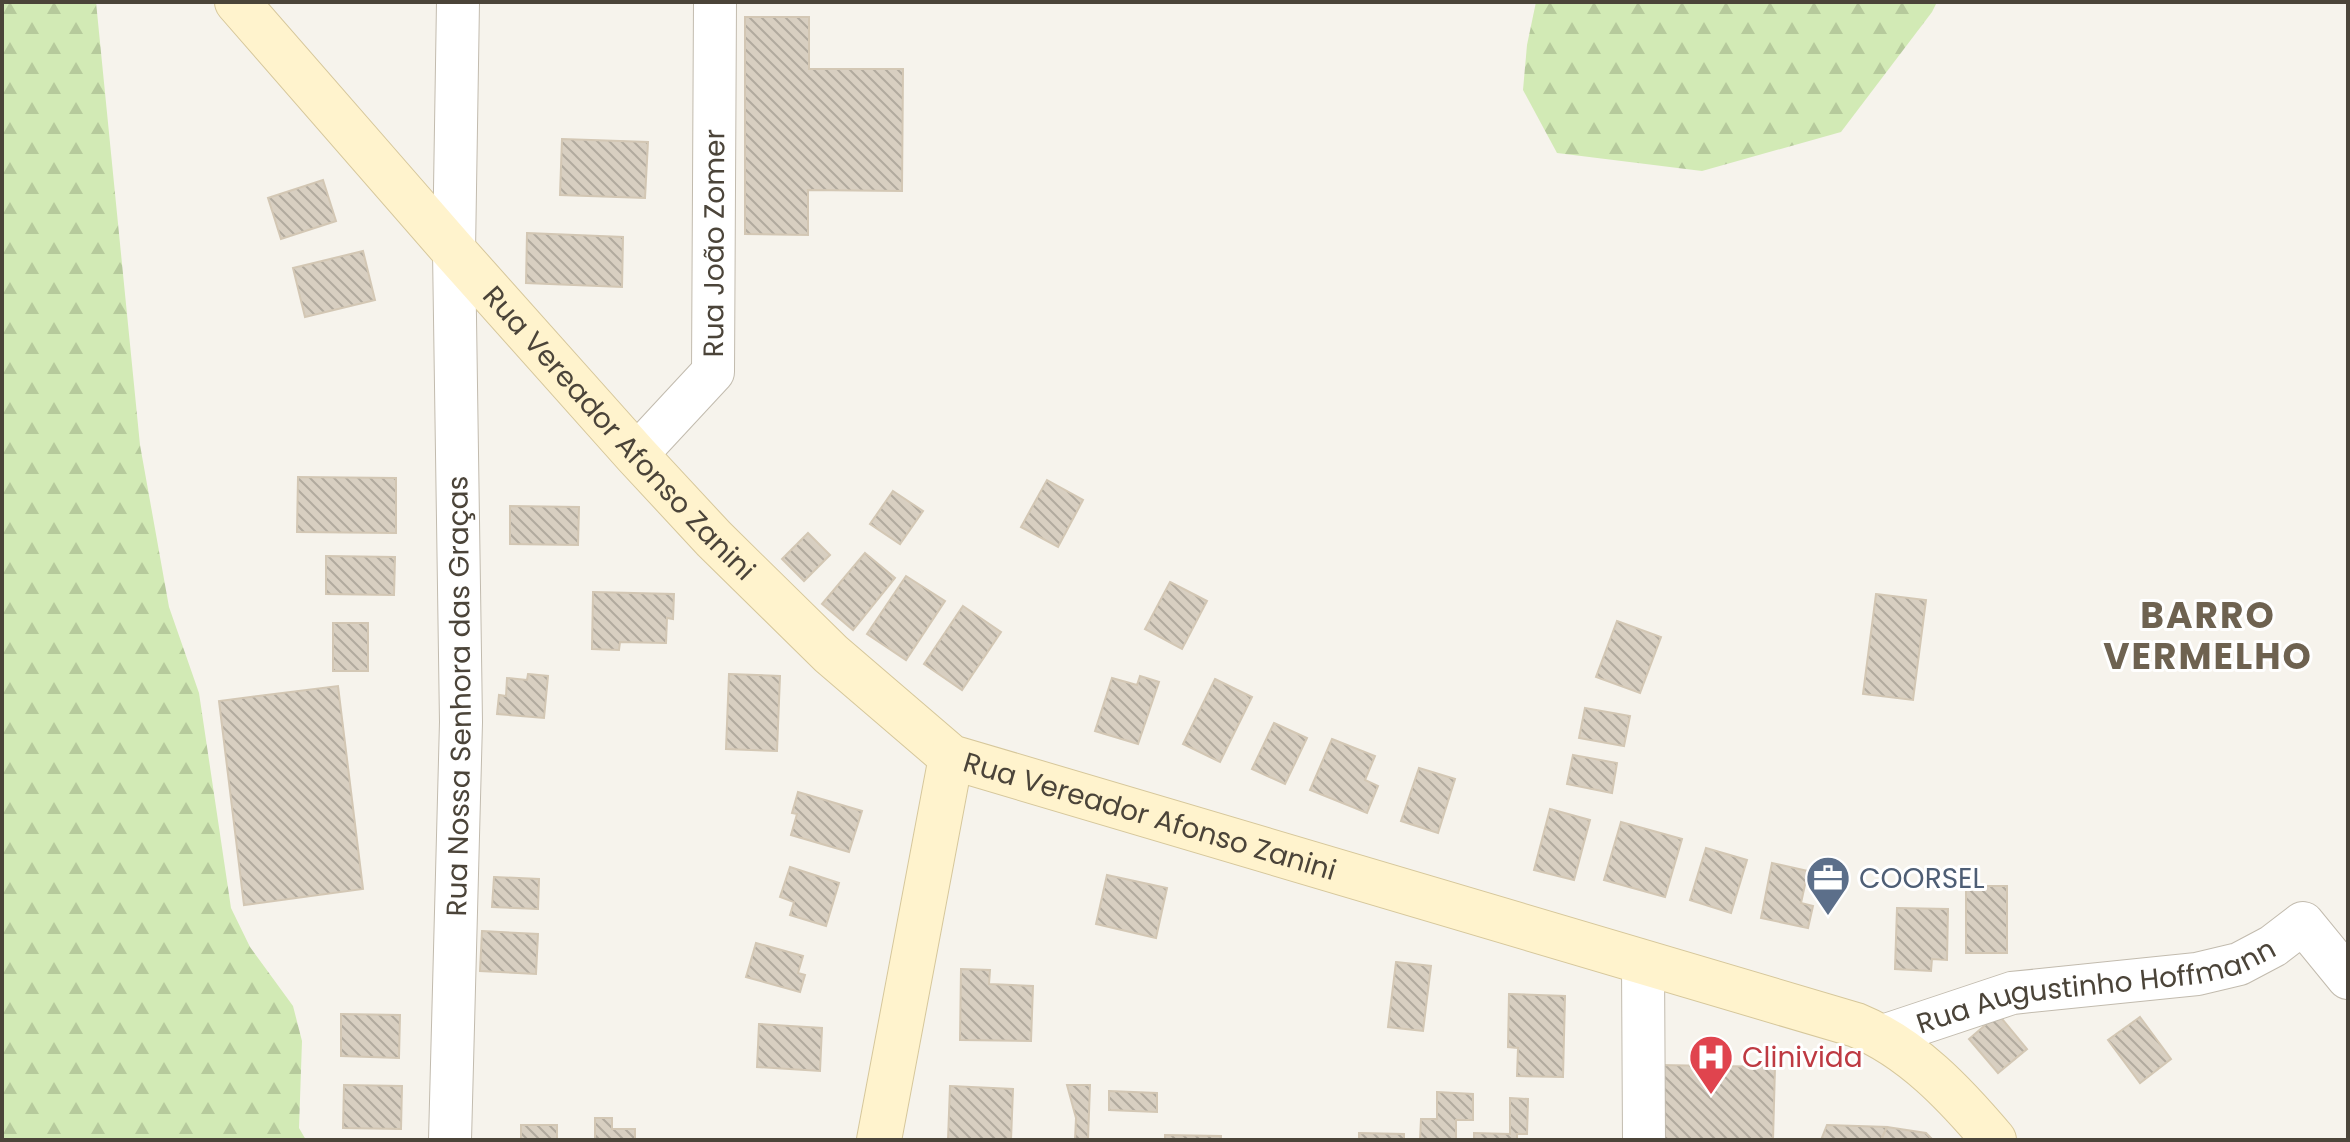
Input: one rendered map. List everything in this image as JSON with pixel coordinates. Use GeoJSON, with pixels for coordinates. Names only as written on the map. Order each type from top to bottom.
{"type":"FeatureCollection","features":[{"type":"Feature","properties":{"kind":"street","name":"Rua Vereador Afonso Zanini"},"geometry":{"type":"LineString","coordinates":[[237,2],[636,455],[776,603],[951,757],[1856,1025],[1883,1036],[1909,1055],[1994,1140]]}},
{"type":"Feature","properties":{"kind":"street","name":"Rua Nossa Senhora das Graças"},"geometry":{"type":"LineString","coordinates":[[450,1140],[461,735],[454,251],[458,2]]}},
{"type":"Feature","properties":{"kind":"street","name":"Rua João Zomer"},"geometry":{"type":"LineString","coordinates":[[636,455],[713,372],[715,2]]}},
{"type":"Feature","properties":{"kind":"street"},"geometry":{"type":"LineString","coordinates":[[879,1140],[951,757]]}},
{"type":"Feature","properties":{"kind":"street","name":"Rua Augustinho Hoffmann"},"geometry":{"type":"LineString","coordinates":[[1883,1036],[2012,993],[2197,974],[2239,964],[2273,946],[2303,923],[2348,978]]}},
{"type":"Feature","properties":{"kind":"street"},"geometry":{"type":"LineString","coordinates":[[1643,963],[1644,1140]]}},
{"type":"Feature","properties":{"kind":"green space"},"geometry":{"type":"Polygon","coordinates":[[[2,2],[96,2],[140,445],[169,607],[199,693],[231,908],[250,947],[293,1006],[302,1041],[299,1128],[306,1140],[2,1140],[2,2]]]}},
{"type":"Feature","properties":{"kind":"green space"},"geometry":{"type":"Polygon","coordinates":[[[1536,2],[1937,2],[1841,132],[1702,171],[1557,153],[1523,90],[1527,45],[1536,2]]]}},
{"type":"Feature","properties":{"kind":"building"},"geometry":{"type":"Polygon","coordinates":[[[745,17],[809,17],[809,69],[903,69],[902,191],[808,190],[808,235],[745,234],[745,17]]]}},
{"type":"Feature","properties":{"kind":"building"},"geometry":{"type":"Polygon","coordinates":[[[562,139],[648,142],[645,198],[560,195],[562,139]]]}},
{"type":"Feature","properties":{"kind":"building"},"geometry":{"type":"Polygon","coordinates":[[[323,180],[336,221],[281,239],[268,198],[323,180]]]}},
{"type":"Feature","properties":{"kind":"building"},"geometry":{"type":"Polygon","coordinates":[[[527,233],[623,237],[622,287],[526,283],[527,233]]]}},
{"type":"Feature","properties":{"kind":"building"},"geometry":{"type":"Polygon","coordinates":[[[363,251],[375,300],[305,317],[293,268],[363,251]]]}},
{"type":"Feature","properties":{"kind":"building"},"geometry":{"type":"Polygon","coordinates":[[[298,477],[396,478],[396,533],[297,532],[298,477]]]}},
{"type":"Feature","properties":{"kind":"building"},"geometry":{"type":"Polygon","coordinates":[[[1047,480],[1083,500],[1058,547],[1021,527],[1047,480]]]}},
{"type":"Feature","properties":{"kind":"building"},"geometry":{"type":"Polygon","coordinates":[[[893,491],[923,511],[900,544],[870,524],[893,491]]]}},
{"type":"Feature","properties":{"kind":"building"},"geometry":{"type":"Polygon","coordinates":[[[510,506],[579,507],[578,545],[510,544],[510,506]]]}},
{"type":"Feature","properties":{"kind":"building"},"geometry":{"type":"Polygon","coordinates":[[[808,533],[830,555],[804,581],[782,559],[808,533]]]}},
{"type":"Feature","properties":{"kind":"building"},"geometry":{"type":"Polygon","coordinates":[[[865,553],[895,578],[853,630],[822,604],[865,553]]]}},
{"type":"Feature","properties":{"kind":"building"},"geometry":{"type":"Polygon","coordinates":[[[326,556],[395,557],[394,595],[326,594],[326,556]]]}},
{"type":"Feature","properties":{"kind":"building"},"geometry":{"type":"Polygon","coordinates":[[[906,576],[945,601],[906,660],[867,634],[906,576]]]}},
{"type":"Feature","properties":{"kind":"building"},"geometry":{"type":"Polygon","coordinates":[[[1170,582],[1207,601],[1182,649],[1145,629],[1170,582]]]}},
{"type":"Feature","properties":{"kind":"building"},"geometry":{"type":"Polygon","coordinates":[[[593,592],[674,594],[673,619],[667,618],[666,643],[620,642],[619,650],[592,649],[593,592]]]}},
{"type":"Feature","properties":{"kind":"building"},"geometry":{"type":"Polygon","coordinates":[[[1876,594],[1926,600],[1913,700],[1863,694],[1876,594]]]}},
{"type":"Feature","properties":{"kind":"building"},"geometry":{"type":"Polygon","coordinates":[[[963,606],[1001,632],[962,690],[924,664],[963,606]]]}},
{"type":"Feature","properties":{"kind":"building"},"geometry":{"type":"Polygon","coordinates":[[[1617,621],[1661,637],[1640,693],[1596,677],[1617,621]]]}},
{"type":"Feature","properties":{"kind":"building"},"geometry":{"type":"Polygon","coordinates":[[[333,623],[368,623],[368,671],[333,671],[333,623]]]}},
{"type":"Feature","properties":{"kind":"building"},"geometry":{"type":"Polygon","coordinates":[[[528,674],[548,676],[544,718],[497,714],[499,695],[506,696],[507,678],[527,680],[528,674]]]}},
{"type":"Feature","properties":{"kind":"building"},"geometry":{"type":"Polygon","coordinates":[[[729,674],[780,676],[777,751],[726,749],[729,674]]]}},
{"type":"Feature","properties":{"kind":"building"},"geometry":{"type":"Polygon","coordinates":[[[1140,676],[1159,682],[1138,744],[1095,731],[1112,678],[1137,685],[1140,676]]]}},
{"type":"Feature","properties":{"kind":"building"},"geometry":{"type":"Polygon","coordinates":[[[1215,679],[1252,697],[1220,762],[1183,744],[1215,679]]]}},
{"type":"Feature","properties":{"kind":"building"},"geometry":{"type":"Polygon","coordinates":[[[338,686],[363,889],[244,905],[219,701],[338,686]]]}},
{"type":"Feature","properties":{"kind":"building"},"geometry":{"type":"Polygon","coordinates":[[[1585,708],[1630,716],[1624,746],[1579,738],[1585,708]]]}},
{"type":"Feature","properties":{"kind":"building"},"geometry":{"type":"Polygon","coordinates":[[[1274,723],[1307,738],[1285,784],[1252,769],[1274,723]]]}},
{"type":"Feature","properties":{"kind":"building"},"geometry":{"type":"Polygon","coordinates":[[[1332,739],[1375,756],[1365,780],[1378,786],[1367,813],[1310,790],[1332,739]]]}},
{"type":"Feature","properties":{"kind":"building"},"geometry":{"type":"Polygon","coordinates":[[[1573,755],[1617,763],[1612,793],[1567,784],[1573,755]]]}},
{"type":"Feature","properties":{"kind":"building"},"geometry":{"type":"Polygon","coordinates":[[[1419,768],[1455,779],[1438,833],[1401,821],[1419,768]]]}},
{"type":"Feature","properties":{"kind":"building"},"geometry":{"type":"Polygon","coordinates":[[[798,792],[862,811],[849,852],[791,835],[797,814],[792,813],[798,792]]]}},
{"type":"Feature","properties":{"kind":"building"},"geometry":{"type":"Polygon","coordinates":[[[1550,809],[1590,820],[1574,880],[1534,870],[1550,809]]]}},
{"type":"Feature","properties":{"kind":"building"},"geometry":{"type":"Polygon","coordinates":[[[1621,822],[1682,839],[1665,897],[1604,880],[1621,822]]]}},
{"type":"Feature","properties":{"kind":"building"},"geometry":{"type":"Polygon","coordinates":[[[1706,848],[1747,860],[1731,913],[1690,900],[1706,848]]]}},
{"type":"Feature","properties":{"kind":"building"},"geometry":{"type":"Polygon","coordinates":[[[1772,863],[1808,871],[1801,903],[1813,906],[1808,928],[1761,918],[1772,863]]]}},
{"type":"Feature","properties":{"kind":"building"},"geometry":{"type":"Polygon","coordinates":[[[790,867],[839,883],[826,926],[790,915],[794,902],[780,897],[790,867]]]}},
{"type":"Feature","properties":{"kind":"building"},"geometry":{"type":"Polygon","coordinates":[[[1107,875],[1167,888],[1156,938],[1096,924],[1107,875]]]}},
{"type":"Feature","properties":{"kind":"building"},"geometry":{"type":"Polygon","coordinates":[[[494,877],[539,879],[538,909],[492,907],[494,877]]]}},
{"type":"Feature","properties":{"kind":"building"},"geometry":{"type":"Polygon","coordinates":[[[1966,886],[2007,886],[2007,953],[1966,953],[1966,886]]]}},
{"type":"Feature","properties":{"kind":"building"},"geometry":{"type":"Polygon","coordinates":[[[1897,908],[1948,909],[1947,960],[1932,959],[1931,971],[1895,969],[1897,908]]]}},
{"type":"Feature","properties":{"kind":"building"},"geometry":{"type":"Polygon","coordinates":[[[482,931],[538,934],[536,974],[480,971],[482,931]]]}},
{"type":"Feature","properties":{"kind":"building"},"geometry":{"type":"Polygon","coordinates":[[[756,943],[803,956],[798,973],[805,975],[800,992],[746,977],[756,943]]]}},
{"type":"Feature","properties":{"kind":"building"},"geometry":{"type":"Polygon","coordinates":[[[1396,962],[1431,966],[1423,1031],[1388,1027],[1396,962]]]}},
{"type":"Feature","properties":{"kind":"building"},"geometry":{"type":"Polygon","coordinates":[[[961,969],[990,970],[989,984],[1033,986],[1031,1041],[960,1040],[961,969]]]}},
{"type":"Feature","properties":{"kind":"building"},"geometry":{"type":"Polygon","coordinates":[[[1509,994],[1565,996],[1563,1077],[1517,1076],[1518,1048],[1508,1047],[1509,994]]]}},
{"type":"Feature","properties":{"kind":"building"},"geometry":{"type":"Polygon","coordinates":[[[341,1014],[400,1015],[399,1058],[341,1056],[341,1014]]]}},
{"type":"Feature","properties":{"kind":"building"},"geometry":{"type":"Polygon","coordinates":[[[1998,1014],[2027,1049],[1998,1073],[1969,1039],[1998,1014]]]}},
{"type":"Feature","properties":{"kind":"building"},"geometry":{"type":"Polygon","coordinates":[[[2140,1017],[2171,1059],[2140,1083],[2108,1040],[2140,1017]]]}},
{"type":"Feature","properties":{"kind":"building"},"geometry":{"type":"Polygon","coordinates":[[[759,1024],[822,1028],[820,1071],[757,1067],[759,1024]]]}},
{"type":"Feature","properties":{"kind":"building"},"geometry":{"type":"Polygon","coordinates":[[[1659,1065],[1775,1067],[1773,1140],[1657,1140],[1659,1065]]]}},
{"type":"Feature","properties":{"kind":"building"},"geometry":{"type":"Polygon","coordinates":[[[344,1085],[402,1086],[401,1129],[343,1128],[344,1085]]]}},
{"type":"Feature","properties":{"kind":"building"},"geometry":{"type":"Polygon","coordinates":[[[1067,1085],[1090,1085],[1088,1140],[1075,1140],[1076,1118],[1067,1085]]]}},
{"type":"Feature","properties":{"kind":"building"},"geometry":{"type":"Polygon","coordinates":[[[950,1086],[1013,1089],[1011,1140],[948,1140],[950,1086]]]}},
{"type":"Feature","properties":{"kind":"building"},"geometry":{"type":"Polygon","coordinates":[[[1109,1091],[1157,1093],[1157,1112],[1109,1110],[1109,1091]]]}},
{"type":"Feature","properties":{"kind":"building"},"geometry":{"type":"Polygon","coordinates":[[[1437,1092],[1473,1094],[1473,1120],[1456,1120],[1456,1140],[1420,1140],[1421,1119],[1437,1119],[1437,1092]]]}},
{"type":"Feature","properties":{"kind":"building"},"geometry":{"type":"Polygon","coordinates":[[[1510,1098],[1528,1099],[1527,1134],[1517,1134],[1517,1140],[1474,1140],[1474,1133],[1510,1134],[1510,1098]]]}},
{"type":"Feature","properties":{"kind":"building"},"geometry":{"type":"Polygon","coordinates":[[[595,1118],[612,1118],[612,1129],[635,1129],[635,1140],[595,1140],[595,1118]]]}},
{"type":"Feature","properties":{"kind":"building"},"geometry":{"type":"Polygon","coordinates":[[[521,1125],[557,1125],[557,1140],[521,1140],[521,1125]]]}},
{"type":"Feature","properties":{"kind":"building"},"geometry":{"type":"Polygon","coordinates":[[[1827,1125],[1887,1127],[1881,1140],[1821,1140],[1827,1125]]]}},
{"type":"Feature","properties":{"kind":"building"},"geometry":{"type":"Polygon","coordinates":[[[1887,1127],[1926,1133],[1933,1140],[1881,1140],[1887,1127]]]}},
{"type":"Feature","properties":{"kind":"building"},"geometry":{"type":"Polygon","coordinates":[[[1359,1133],[1404,1134],[1404,1140],[1359,1140],[1359,1133]]]}},
{"type":"Feature","properties":{"kind":"building"},"geometry":{"type":"Polygon","coordinates":[[[1165,1135],[1221,1136],[1221,1140],[1165,1140],[1165,1135]]]}},
{"type":"Feature","properties":{"kind":"place","name":"COORSEL"},"geometry":{"type":"Point","coordinates":[1828,917]}},
{"type":"Feature","properties":{"kind":"place","name":"Clinivida"},"geometry":{"type":"Point","coordinates":[1711,1096]}},
{"type":"Feature","properties":{"kind":"district","name":"BARRO VERMELHO"},"geometry":{"type":"Point","coordinates":[2208,636]}}]}
